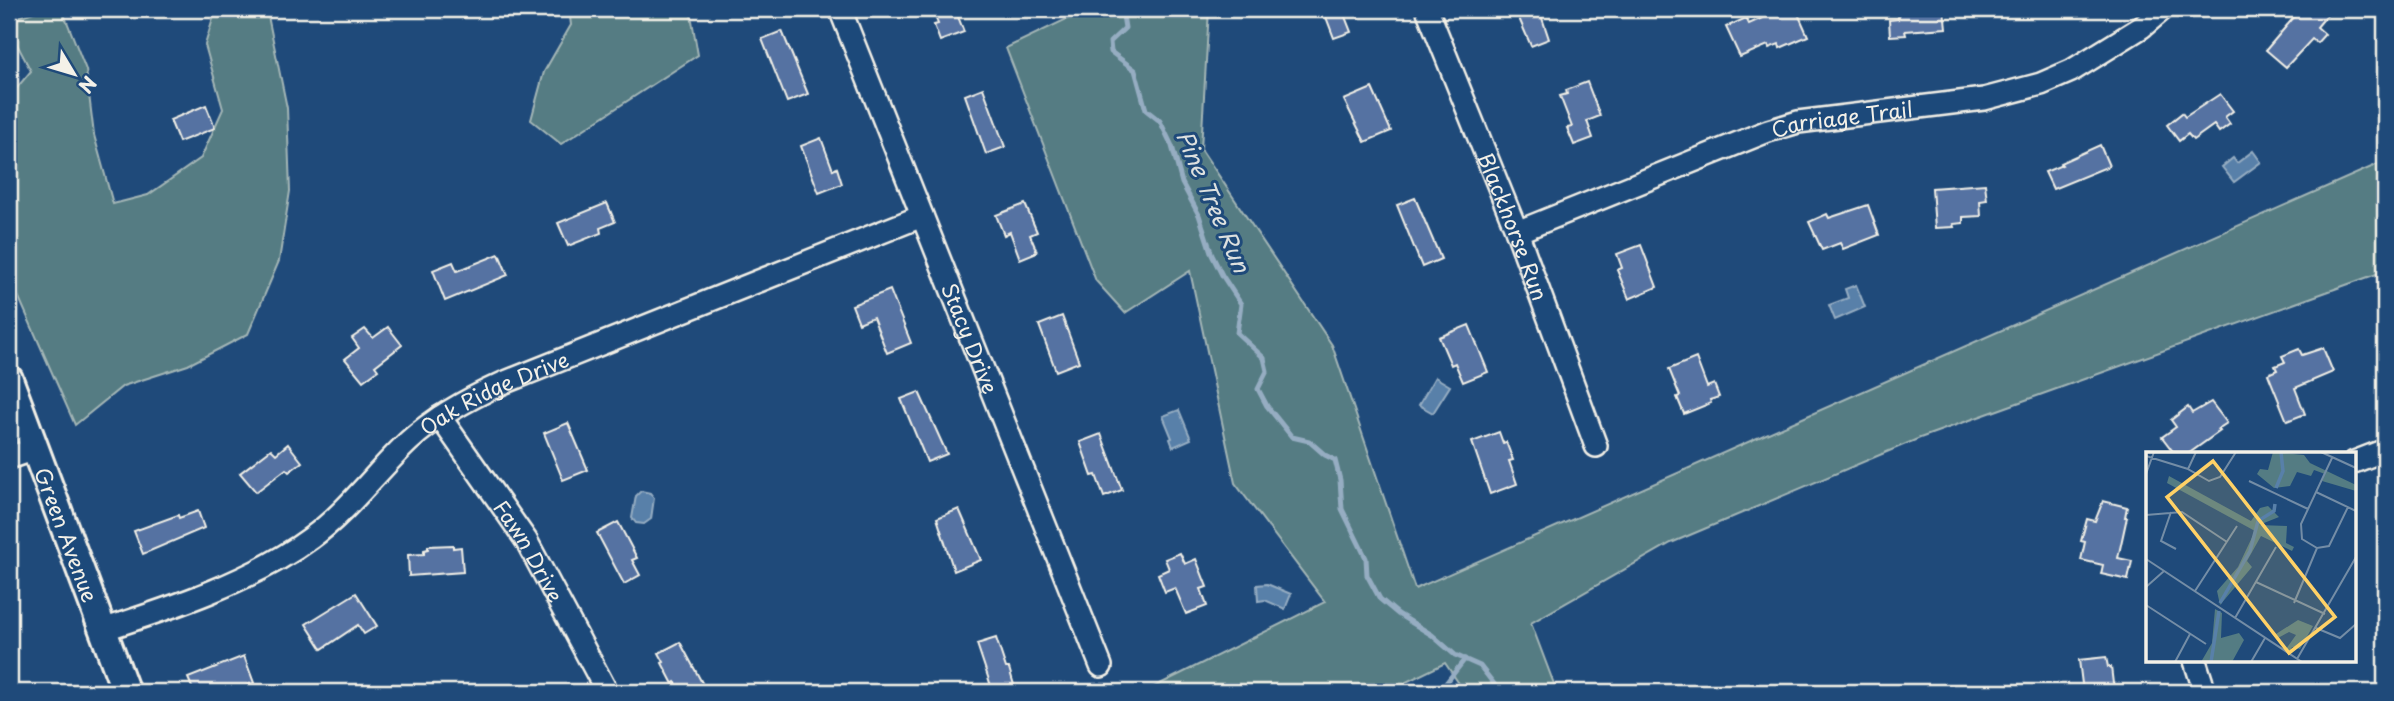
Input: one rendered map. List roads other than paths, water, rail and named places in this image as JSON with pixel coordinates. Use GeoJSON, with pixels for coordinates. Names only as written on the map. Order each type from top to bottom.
{"type":"FeatureCollection","features":[{"type":"Feature","properties":{"kind":"street","name":"Stacy Drive"},"geometry":{"type":"LineString","coordinates":[[840,9],[1101,666]]}},
{"type":"Feature","properties":{"kind":"street","name":"Blackhorse Run"},"geometry":{"type":"LineString","coordinates":[[1427,9],[1517,232],[1596,446]]}},
{"type":"Feature","properties":{"kind":"street","name":"Carriage Trail"},"geometry":{"type":"LineString","coordinates":[[1517,232],[1768,131],[1798,122],[1984,99],[2041,84],[2071,71],[2142,27],[2163,9]]}},
{"type":"Feature","properties":{"kind":"street","name":"Oak Ridge Drive"},"geometry":{"type":"LineString","coordinates":[[102,630],[250,575],[275,561],[337,518],[410,440],[472,397],[922,216]]}},
{"type":"Feature","properties":{"kind":"street","name":"Green Avenue"},"geometry":{"type":"LineString","coordinates":[[9,379],[126,692]]}},
{"type":"Feature","properties":{"kind":"street","name":"Fawn Drive"},"geometry":{"type":"LineString","coordinates":[[440,417],[526,540],[607,692]]}},
{"type":"Feature","properties":{"kind":"street"},"geometry":{"type":"LineString","coordinates":[[9,458],[35,449]]}},
{"type":"Feature","properties":{"kind":"street"},"geometry":{"type":"LineString","coordinates":[[2356,461],[2385,450]]}},
{"type":"Feature","properties":{"kind":"street"},"geometry":{"type":"LineString","coordinates":[[2195,662],[2205,692]]}},
{"type":"Feature","properties":{"kind":"water"},"geometry":{"type":"Polygon","coordinates":[[[2253,151],[2261,162],[2234,182],[2222,167],[2233,158],[2237,163],[2253,151]]]}},
{"type":"Feature","properties":{"kind":"water"},"geometry":{"type":"Polygon","coordinates":[[[1856,285],[1865,307],[1835,320],[1829,305],[1848,298],[1845,289],[1856,285]]]}},
{"type":"Feature","properties":{"kind":"water"},"geometry":{"type":"Polygon","coordinates":[[[1435,377],[1450,386],[1433,413],[1419,405],[1435,377]]]}},
{"type":"Feature","properties":{"kind":"water"},"geometry":{"type":"Polygon","coordinates":[[[1179,410],[1191,439],[1173,447],[1163,416],[1179,410]]]}},
{"type":"Feature","properties":{"kind":"water"},"geometry":{"type":"Polygon","coordinates":[[[641,491],[650,493],[654,498],[651,519],[644,524],[636,523],[632,518],[636,496],[641,491]]]}},
{"type":"Feature","properties":{"kind":"water"},"geometry":{"type":"Polygon","coordinates":[[[1267,584],[1291,594],[1285,609],[1265,600],[1258,601],[1257,585],[1267,584]]]}},
{"type":"Feature","properties":{"kind":"waterway","name":"Pine Tree Run"},"geometry":{"type":"LineString","coordinates":[[1122,9],[1125,28],[1110,42],[1111,52],[1135,70],[1146,110],[1160,121],[1172,146],[1182,183],[1199,215],[1212,255],[1241,304],[1237,333],[1264,358],[1267,371],[1258,389],[1267,406],[1292,437],[1309,441],[1335,460],[1340,480],[1342,509],[1366,558],[1367,575],[1380,599],[1432,635],[1455,655],[1480,666],[1497,692]]}},
{"type":"Feature","properties":{"kind":"waterway"},"geometry":{"type":"LineString","coordinates":[[1439,692],[1465,659]]}}]}
